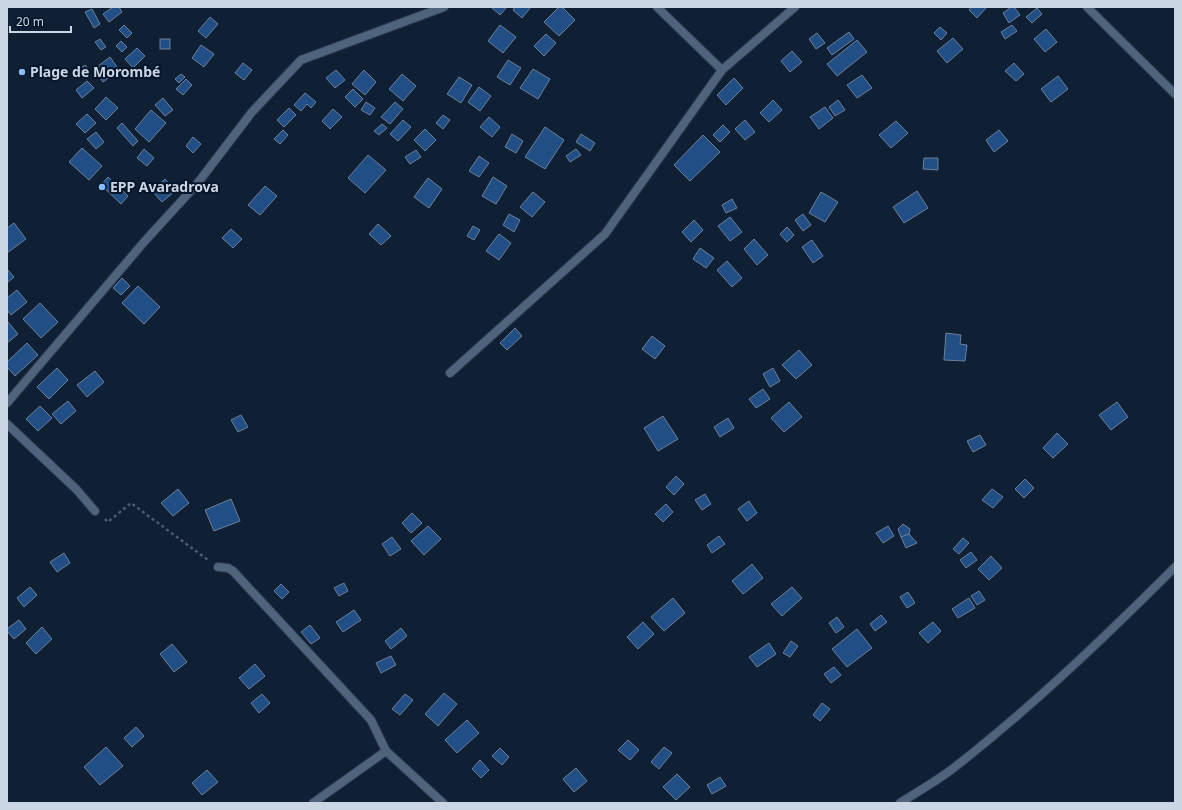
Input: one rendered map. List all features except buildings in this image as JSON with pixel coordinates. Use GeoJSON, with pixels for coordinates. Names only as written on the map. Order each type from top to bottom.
{"type":"FeatureCollection","features":[{"type":"Feature","properties":{"kind":"street"},"geometry":{"type":"LineString","coordinates":[[7,403],[144,242],[197,184],[252,112],[301,60],[444,7]]}},
{"type":"Feature","properties":{"kind":"street"},"geometry":{"type":"LineString","coordinates":[[657,7],[722,70]]}},
{"type":"Feature","properties":{"kind":"street"},"geometry":{"type":"LineString","coordinates":[[450,373],[605,234],[722,70],[795,7]]}},
{"type":"Feature","properties":{"kind":"street"},"geometry":{"type":"LineString","coordinates":[[1087,7],[1175,94]]}},
{"type":"Feature","properties":{"kind":"street"},"geometry":{"type":"LineString","coordinates":[[7,424],[76,489],[96,511]]}},
{"type":"Feature","properties":{"kind":"street"},"geometry":{"type":"LineString","coordinates":[[218,567],[228,568],[233,571],[372,720],[386,751],[443,803]]}},
{"type":"Feature","properties":{"kind":"street"},"geometry":{"type":"LineString","coordinates":[[900,803],[950,770],[1016,717],[1129,613],[1175,567]]}},
{"type":"Feature","properties":{"kind":"street"},"geometry":{"type":"LineString","coordinates":[[313,803],[386,751]]}},
{"type":"Feature","properties":{"kind":"path"},"geometry":{"type":"LineString","coordinates":[[96,511],[108,522],[131,503],[218,567]]}},
{"type":"Feature","properties":{"kind":"place","name":"Plage de Morombé"},"geometry":{"type":"Point","coordinates":[22,72]}},
{"type":"Feature","properties":{"kind":"place","name":"EPP Avaradrova"},"geometry":{"type":"Point","coordinates":[102,187]}}]}
